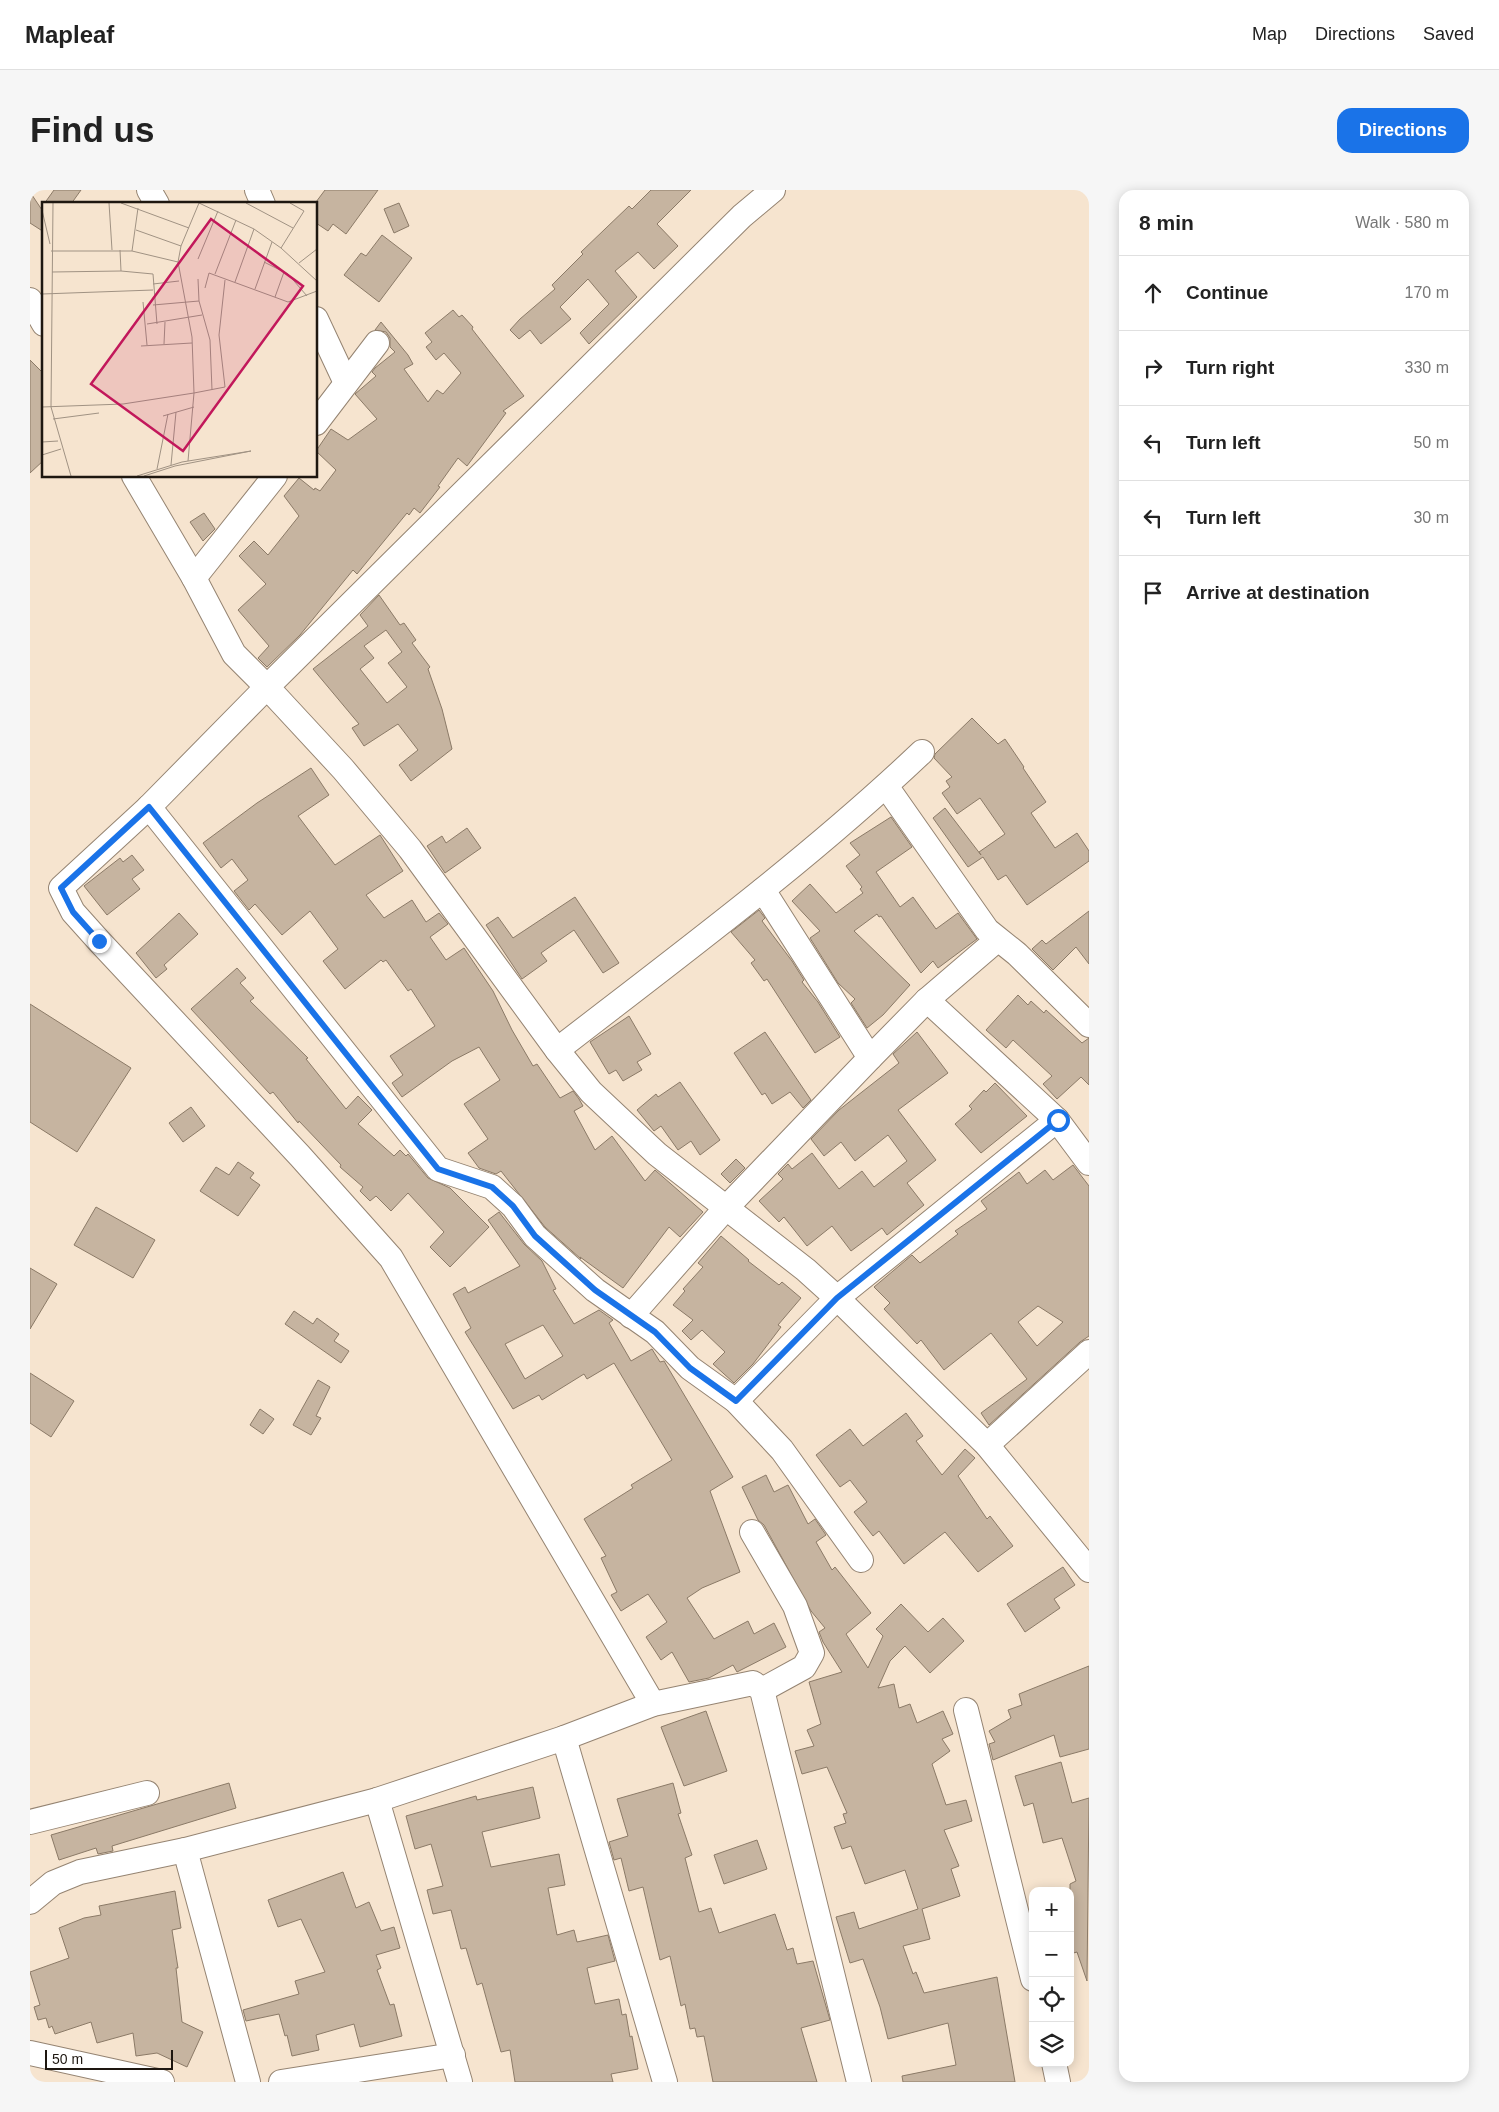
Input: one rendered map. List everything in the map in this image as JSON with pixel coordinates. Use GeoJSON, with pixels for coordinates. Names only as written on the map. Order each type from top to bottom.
{"type":"FeatureCollection","features":[{"type":"Feature","properties":{"kind":"street"},"geometry":{"type":"LineString","coordinates":[[149,190],[156,202]]}},
{"type":"Feature","properties":{"kind":"street"},"geometry":{"type":"LineString","coordinates":[[257,190],[262,202]]}},
{"type":"Feature","properties":{"kind":"street"},"geometry":{"type":"LineString","coordinates":[[653,1704],[391,1258],[300,1156],[99,941],[66,899],[61,888],[149,807],[267,687],[735,223],[773,190]]}},
{"type":"Feature","properties":{"kind":"street"},"geometry":{"type":"LineString","coordinates":[[30,300],[42,321]]}},
{"type":"Feature","properties":{"kind":"street"},"geometry":{"type":"LineString","coordinates":[[318,323],[346,383]]}},
{"type":"Feature","properties":{"kind":"street"},"geometry":{"type":"LineString","coordinates":[[318,420],[377,343]]}},
{"type":"Feature","properties":{"kind":"street"},"geometry":{"type":"LineString","coordinates":[[135,478],[194,578],[234,654],[343,769],[410,849],[557,1050],[591,1092],[657,1154],[725,1209],[806,1270],[837,1298],[987,1445],[1089,1570]]}},
{"type":"Feature","properties":{"kind":"street"},"geometry":{"type":"LineString","coordinates":[[194,578],[272,478]]}},
{"type":"Feature","properties":{"kind":"street"},"geometry":{"type":"LineString","coordinates":[[557,1050],[763,890],[886,786],[922,752]]}},
{"type":"Feature","properties":{"kind":"street"},"geometry":{"type":"LineString","coordinates":[[886,786],[987,930],[997,940],[1017,954],[1089,1025]]}},
{"type":"Feature","properties":{"kind":"street"},"geometry":{"type":"LineString","coordinates":[[149,807],[438,1169],[492,1187],[513,1206],[535,1236],[595,1290],[655,1332],[690,1368],[736,1401],[782,1450],[861,1560]]}},
{"type":"Feature","properties":{"kind":"street"},"geometry":{"type":"LineString","coordinates":[[763,890],[870,1058]]}},
{"type":"Feature","properties":{"kind":"street"},"geometry":{"type":"LineString","coordinates":[[632,1316],[725,1209],[870,1058],[927,1000],[997,940]]}},
{"type":"Feature","properties":{"kind":"street"},"geometry":{"type":"LineString","coordinates":[[927,1000],[1058,1120],[1089,1163]]}},
{"type":"Feature","properties":{"kind":"street"},"geometry":{"type":"LineString","coordinates":[[736,1401],[837,1298],[1058,1120]]}},
{"type":"Feature","properties":{"kind":"street"},"geometry":{"type":"LineString","coordinates":[[987,1445],[1089,1352]]}},
{"type":"Feature","properties":{"kind":"street"},"geometry":{"type":"LineString","coordinates":[[752,1532],[795,1606],[812,1653],[804,1666],[762,1690]]}},
{"type":"Feature","properties":{"kind":"street"},"geometry":{"type":"LineString","coordinates":[[30,1902],[53,1883],[80,1872],[185,1850],[377,1800],[564,1738],[653,1704],[753,1683],[762,1690],[859,2082]]}},
{"type":"Feature","properties":{"kind":"street"},"geometry":{"type":"LineString","coordinates":[[966,1710],[1033,1977]]}},
{"type":"Feature","properties":{"kind":"street"},"geometry":{"type":"LineString","coordinates":[[564,1738],[665,2082]]}},
{"type":"Feature","properties":{"kind":"street"},"geometry":{"type":"LineString","coordinates":[[30,1822],[146,1793]]}},
{"type":"Feature","properties":{"kind":"street"},"geometry":{"type":"LineString","coordinates":[[377,1800],[460,2082]]}},
{"type":"Feature","properties":{"kind":"street"},"geometry":{"type":"LineString","coordinates":[[185,1850],[248,2082]]}},
{"type":"Feature","properties":{"kind":"street"},"geometry":{"type":"LineString","coordinates":[[30,2053],[162,2082]]}},
{"type":"Feature","properties":{"kind":"street"},"geometry":{"type":"LineString","coordinates":[[281,2082],[453,2055]]}},
{"type":"Feature","properties":{"kind":"street"},"geometry":{"type":"LineString","coordinates":[[1055,2067],[1058,2082]]}},
{"type":"Feature","properties":{"kind":"building"},"geometry":{"type":"Polygon","coordinates":[[[54,190],[81,190],[72,202],[45,202],[54,190]]]}},
{"type":"Feature","properties":{"kind":"building"},"geometry":{"type":"Polygon","coordinates":[[[325,190],[378,190],[346,234],[333,224],[328,231],[318,224],[318,202],[316,202],[325,190]]]}},
{"type":"Feature","properties":{"kind":"building"},"geometry":{"type":"Polygon","coordinates":[[[651,190],[691,190],[657,224],[678,246],[654,269],[638,252],[615,271],[637,297],[589,344],[580,333],[609,304],[588,279],[560,307],[571,319],[541,344],[530,330],[519,339],[510,330],[555,289],[552,285],[583,254],[581,252],[629,206],[632,209],[651,190]]]}},
{"type":"Feature","properties":{"kind":"building"},"geometry":{"type":"Polygon","coordinates":[[[30,192],[42,210],[42,231],[30,223],[30,192]]]}},
{"type":"Feature","properties":{"kind":"building"},"geometry":{"type":"Polygon","coordinates":[[[399,203],[409,226],[394,233],[384,209],[399,203]]]}},
{"type":"Feature","properties":{"kind":"building"},"geometry":{"type":"Polygon","coordinates":[[[382,235],[412,258],[379,302],[344,275],[361,253],[366,256],[382,235]]]}},
{"type":"Feature","properties":{"kind":"building"},"geometry":{"type":"Polygon","coordinates":[[[453,310],[459,317],[462,315],[524,396],[503,411],[506,413],[467,466],[458,458],[438,486],[440,487],[420,513],[414,508],[409,515],[407,513],[357,574],[353,570],[300,635],[267,667],[258,658],[269,646],[238,610],[266,584],[239,556],[254,541],[268,555],[299,516],[284,496],[299,478],[314,490],[315,488],[320,491],[336,470],[318,453],[318,448],[331,429],[348,440],[377,419],[355,394],[376,376],[372,372],[375,368],[395,352],[390,347],[390,338],[386,332],[375,330],[381,322],[408,355],[413,364],[404,369],[428,402],[437,390],[443,394],[461,373],[444,353],[436,360],[426,347],[432,342],[425,333],[453,310]]]}},
{"type":"Feature","properties":{"kind":"building"},"geometry":{"type":"Polygon","coordinates":[[[30,360],[42,372],[42,462],[30,473],[30,360]]]}},
{"type":"Feature","properties":{"kind":"building"},"geometry":{"type":"Polygon","coordinates":[[[204,513],[215,529],[203,541],[190,522],[204,513]]]}},
{"type":"Feature","properties":{"kind":"building"},"geometry":{"type":"Polygon","coordinates":[[[379,595],[400,625],[404,623],[416,640],[412,643],[430,667],[428,669],[442,709],[452,749],[411,781],[399,765],[418,750],[398,724],[364,746],[352,728],[359,724],[313,669],[368,626],[360,615],[379,595]],[[386,630],[364,646],[374,658],[360,669],[387,703],[407,687],[388,663],[402,652],[386,630]]]}},
{"type":"Feature","properties":{"kind":"building"},"geometry":{"type":"Polygon","coordinates":[[[972,718],[998,744],[1005,739],[1024,767],[1046,802],[1031,813],[1055,848],[1077,833],[1089,851],[1089,861],[1027,905],[1006,875],[998,880],[983,857],[968,867],[933,818],[945,808],[981,855],[979,852],[1005,834],[980,798],[957,814],[942,793],[950,787],[946,781],[952,777],[934,758],[935,754],[972,718]]]}},
{"type":"Feature","properties":{"kind":"building"},"geometry":{"type":"Polygon","coordinates":[[[311,768],[329,795],[298,816],[335,865],[380,835],[403,871],[366,895],[384,918],[412,900],[426,922],[439,913],[448,924],[430,937],[446,960],[464,948],[493,991],[512,1030],[533,1066],[537,1064],[560,1098],[573,1091],[579,1099],[583,1106],[574,1111],[595,1150],[612,1136],[645,1181],[655,1170],[703,1212],[680,1237],[669,1227],[623,1288],[580,1257],[581,1259],[545,1227],[501,1171],[496,1174],[479,1168],[468,1153],[488,1139],[464,1104],[500,1080],[479,1047],[452,1061],[402,1097],[392,1083],[403,1075],[390,1056],[435,1026],[411,989],[408,991],[386,960],[383,962],[381,960],[345,989],[323,961],[338,949],[310,911],[282,935],[255,904],[249,910],[234,891],[248,880],[232,859],[221,868],[203,843],[257,803],[311,768]]]}},
{"type":"Feature","properties":{"kind":"building"},"geometry":{"type":"Polygon","coordinates":[[[891,817],[912,847],[876,872],[900,907],[913,897],[936,929],[958,913],[977,939],[938,968],[933,961],[921,973],[881,916],[879,917],[877,914],[854,931],[910,985],[883,1015],[867,1028],[851,1003],[855,999],[838,983],[810,938],[820,931],[792,901],[810,884],[836,913],[863,893],[860,889],[862,887],[846,866],[860,855],[850,843],[891,817]]]}},
{"type":"Feature","properties":{"kind":"building"},"geometry":{"type":"Polygon","coordinates":[[[467,828],[481,848],[445,873],[427,846],[442,836],[446,843],[467,828]]]}},
{"type":"Feature","properties":{"kind":"building"},"geometry":{"type":"Polygon","coordinates":[[[132,855],[144,870],[132,879],[140,889],[107,915],[84,886],[120,858],[123,862],[132,855]]]}},
{"type":"Feature","properties":{"kind":"building"},"geometry":{"type":"Polygon","coordinates":[[[575,897],[619,963],[603,973],[574,930],[541,953],[547,961],[522,979],[486,925],[498,917],[513,938],[575,897]]]}},
{"type":"Feature","properties":{"kind":"building"},"geometry":{"type":"Polygon","coordinates":[[[759,910],[765,918],[762,921],[792,961],[804,980],[802,982],[818,1002],[840,1037],[815,1053],[767,979],[764,981],[751,963],[755,960],[731,932],[759,910]]]}},
{"type":"Feature","properties":{"kind":"building"},"geometry":{"type":"Polygon","coordinates":[[[1089,911],[1089,964],[1076,947],[1053,970],[1032,949],[1042,940],[1046,944],[1089,911]]]}},
{"type":"Feature","properties":{"kind":"building"},"geometry":{"type":"Polygon","coordinates":[[[179,913],[198,934],[164,965],[167,969],[156,978],[136,953],[179,913]]]}},
{"type":"Feature","properties":{"kind":"building"},"geometry":{"type":"Polygon","coordinates":[[[237,968],[246,978],[240,983],[254,998],[250,1001],[308,1058],[306,1059],[346,1109],[358,1096],[372,1110],[358,1124],[394,1156],[400,1150],[406,1156],[408,1154],[428,1178],[450,1188],[489,1227],[450,1267],[430,1247],[444,1232],[408,1193],[391,1211],[376,1196],[370,1201],[360,1191],[363,1187],[340,1167],[341,1165],[299,1121],[298,1123],[273,1092],[270,1094],[191,1009],[237,968]]]}},
{"type":"Feature","properties":{"kind":"building"},"geometry":{"type":"Polygon","coordinates":[[[1018,995],[1028,1005],[1031,1001],[1044,1013],[1046,1010],[1082,1043],[1089,1038],[1089,1085],[1081,1077],[1057,1099],[1043,1084],[1052,1076],[1013,1040],[1006,1048],[986,1030],[1018,995]]]}},
{"type":"Feature","properties":{"kind":"building"},"geometry":{"type":"Polygon","coordinates":[[[30,1004],[131,1068],[77,1152],[30,1122],[30,1004]]]}},
{"type":"Feature","properties":{"kind":"building"},"geometry":{"type":"Polygon","coordinates":[[[629,1016],[651,1054],[637,1062],[642,1070],[623,1081],[616,1070],[609,1074],[590,1042],[629,1016]]]}},
{"type":"Feature","properties":{"kind":"building"},"geometry":{"type":"Polygon","coordinates":[[[765,1032],[811,1100],[803,1108],[790,1092],[772,1104],[765,1093],[762,1095],[734,1053],[765,1032]]]}},
{"type":"Feature","properties":{"kind":"building"},"geometry":{"type":"Polygon","coordinates":[[[917,1032],[948,1073],[898,1110],[936,1160],[907,1183],[924,1205],[887,1235],[882,1228],[851,1251],[832,1226],[807,1246],[784,1217],[779,1222],[759,1201],[783,1179],[778,1174],[788,1164],[792,1169],[812,1153],[839,1189],[862,1171],[874,1187],[907,1161],[888,1135],[855,1161],[841,1142],[824,1156],[811,1139],[839,1110],[899,1063],[893,1054],[917,1032]]]}},
{"type":"Feature","properties":{"kind":"building"},"geometry":{"type":"Polygon","coordinates":[[[680,1082],[720,1140],[700,1155],[691,1141],[678,1150],[661,1126],[654,1131],[637,1110],[656,1094],[658,1097],[680,1082]]]}},
{"type":"Feature","properties":{"kind":"building"},"geometry":{"type":"Polygon","coordinates":[[[995,1083],[1027,1116],[981,1153],[955,1124],[972,1109],[969,1106],[984,1090],[986,1092],[995,1083]]]}},
{"type":"Feature","properties":{"kind":"building"},"geometry":{"type":"Polygon","coordinates":[[[191,1107],[205,1126],[183,1142],[169,1123],[191,1107]]]}},
{"type":"Feature","properties":{"kind":"building"},"geometry":{"type":"Polygon","coordinates":[[[736,1159],[745,1168],[730,1183],[721,1174],[736,1159]]]}},
{"type":"Feature","properties":{"kind":"building"},"geometry":{"type":"Polygon","coordinates":[[[238,1162],[254,1173],[250,1178],[260,1185],[238,1216],[200,1191],[216,1167],[229,1175],[238,1162]]]}},
{"type":"Feature","properties":{"kind":"building"},"geometry":{"type":"Polygon","coordinates":[[[1073,1165],[1089,1186],[1089,1336],[1080,1342],[989,1425],[981,1413],[1027,1379],[991,1333],[944,1370],[921,1340],[917,1344],[884,1309],[890,1303],[874,1287],[912,1255],[920,1263],[958,1234],[955,1231],[987,1209],[981,1201],[1019,1172],[1027,1184],[1045,1170],[1053,1180],[1073,1165]],[[1038,1306],[1018,1322],[1037,1346],[1063,1322],[1038,1306]]]}},
{"type":"Feature","properties":{"kind":"building"},"geometry":{"type":"Polygon","coordinates":[[[96,1207],[155,1240],[133,1278],[74,1245],[96,1207]]]}},
{"type":"Feature","properties":{"kind":"building"},"geometry":{"type":"Polygon","coordinates":[[[499,1212],[524,1244],[542,1261],[556,1289],[553,1290],[574,1324],[599,1310],[613,1320],[609,1323],[631,1361],[652,1349],[660,1362],[664,1361],[733,1477],[710,1491],[740,1572],[702,1588],[687,1598],[714,1639],[748,1621],[754,1634],[774,1623],[786,1647],[737,1672],[733,1665],[709,1678],[689,1682],[672,1652],[661,1660],[646,1637],[667,1622],[648,1594],[621,1611],[611,1595],[617,1592],[601,1558],[606,1556],[584,1519],[633,1488],[631,1485],[672,1460],[614,1363],[587,1379],[584,1374],[542,1400],[539,1395],[513,1409],[465,1332],[471,1328],[453,1294],[465,1287],[468,1293],[520,1266],[488,1220],[499,1212]],[[543,1325],[505,1344],[525,1379],[563,1356],[543,1325]]]}},
{"type":"Feature","properties":{"kind":"building"},"geometry":{"type":"Polygon","coordinates":[[[721,1236],[748,1261],[779,1285],[782,1282],[801,1298],[778,1325],[781,1327],[753,1364],[734,1383],[713,1364],[725,1352],[702,1330],[691,1340],[682,1331],[693,1320],[673,1305],[685,1291],[683,1289],[703,1267],[698,1263],[721,1236]]]}},
{"type":"Feature","properties":{"kind":"building"},"geometry":{"type":"Polygon","coordinates":[[[30,1268],[57,1284],[30,1329],[30,1268]]]}},
{"type":"Feature","properties":{"kind":"building"},"geometry":{"type":"Polygon","coordinates":[[[294,1311],[313,1324],[317,1318],[339,1334],[334,1341],[349,1351],[341,1363],[285,1324],[294,1311]]]}},
{"type":"Feature","properties":{"kind":"building"},"geometry":{"type":"Polygon","coordinates":[[[30,1373],[74,1401],[51,1437],[30,1423],[30,1373]]]}},
{"type":"Feature","properties":{"kind":"building"},"geometry":{"type":"Polygon","coordinates":[[[318,1380],[330,1387],[316,1416],[321,1418],[311,1435],[293,1425],[318,1380]]]}},
{"type":"Feature","properties":{"kind":"building"},"geometry":{"type":"Polygon","coordinates":[[[260,1409],[274,1419],[263,1434],[250,1425],[260,1409]]]}},
{"type":"Feature","properties":{"kind":"building"},"geometry":{"type":"Polygon","coordinates":[[[906,1413],[923,1436],[916,1441],[942,1475],[965,1449],[975,1458],[958,1476],[987,1519],[990,1516],[1013,1546],[978,1572],[945,1532],[904,1564],[879,1531],[873,1536],[854,1512],[867,1502],[850,1480],[840,1487],[816,1455],[850,1429],[863,1446],[906,1413]]]}},
{"type":"Feature","properties":{"kind":"building"},"geometry":{"type":"Polygon","coordinates":[[[766,1475],[774,1492],[788,1485],[808,1524],[815,1519],[826,1535],[816,1542],[832,1570],[835,1567],[871,1613],[846,1634],[868,1668],[883,1636],[876,1629],[901,1604],[928,1632],[943,1618],[964,1641],[930,1673],[905,1646],[890,1661],[878,1688],[894,1684],[899,1708],[910,1704],[917,1723],[943,1711],[953,1734],[942,1739],[950,1751],[932,1764],[946,1805],[966,1800],[972,1821],[944,1830],[959,1866],[951,1869],[960,1896],[922,1909],[930,1939],[903,1946],[913,1974],[916,1972],[924,1993],[997,1977],[1015,2082],[903,2082],[902,2076],[956,2065],[948,2023],[888,2039],[880,2007],[863,1959],[850,1963],[836,1917],[854,1912],[859,1929],[918,1909],[905,1870],[865,1884],[851,1846],[842,1849],[834,1827],[846,1823],[843,1814],[847,1813],[827,1767],[802,1774],[795,1751],[814,1746],[807,1730],[821,1724],[809,1682],[842,1672],[823,1642],[819,1632],[825,1628],[811,1611],[764,1525],[758,1520],[742,1487],[766,1475]]]}},
{"type":"Feature","properties":{"kind":"building"},"geometry":{"type":"Polygon","coordinates":[[[1063,1567],[1075,1585],[1054,1599],[1060,1608],[1025,1632],[1007,1604],[1063,1567]]]}},
{"type":"Feature","properties":{"kind":"building"},"geometry":{"type":"Polygon","coordinates":[[[1089,1666],[1089,1749],[1060,1757],[1054,1735],[993,1760],[989,1744],[995,1742],[989,1731],[1011,1718],[1008,1710],[1022,1705],[1019,1694],[1089,1666]]]}},
{"type":"Feature","properties":{"kind":"building"},"geometry":{"type":"Polygon","coordinates":[[[706,1711],[727,1771],[684,1786],[661,1727],[706,1711]]]}},
{"type":"Feature","properties":{"kind":"building"},"geometry":{"type":"Polygon","coordinates":[[[1061,1762],[1072,1803],[1089,1798],[1087,1981],[1077,1952],[1074,1953],[1074,1887],[1070,1887],[1070,1884],[1076,1881],[1062,1838],[1043,1843],[1033,1803],[1024,1806],[1015,1776],[1061,1762]]]}},
{"type":"Feature","properties":{"kind":"building"},"geometry":{"type":"Polygon","coordinates":[[[229,1783],[236,1808],[112,1846],[113,1851],[98,1854],[96,1848],[59,1860],[51,1835],[229,1783]]]}},
{"type":"Feature","properties":{"kind":"building"},"geometry":{"type":"Polygon","coordinates":[[[673,1783],[681,1813],[678,1814],[692,1855],[685,1858],[699,1912],[711,1908],[719,1933],[775,1914],[787,1950],[793,1948],[797,1964],[813,1961],[830,2020],[801,2028],[817,2082],[713,2082],[704,2036],[697,2037],[695,2028],[690,2029],[685,2004],[681,2006],[670,1956],[660,1960],[643,1887],[629,1891],[621,1858],[614,1860],[609,1842],[628,1836],[617,1799],[673,1783]]]}},
{"type":"Feature","properties":{"kind":"building"},"geometry":{"type":"Polygon","coordinates":[[[533,1787],[540,1818],[482,1832],[491,1867],[559,1854],[565,1885],[548,1888],[557,1935],[574,1930],[577,1942],[608,1935],[615,1961],[587,1968],[595,2004],[619,1999],[622,2015],[626,2014],[630,2037],[632,2036],[638,2069],[611,2074],[613,2082],[515,2082],[510,2050],[501,2052],[482,1983],[477,1985],[466,1948],[461,1949],[451,1910],[433,1914],[427,1890],[443,1886],[431,1844],[415,1849],[406,1816],[476,1796],[477,1800],[533,1787]]]}},
{"type":"Feature","properties":{"kind":"building"},"geometry":{"type":"Polygon","coordinates":[[[757,1840],[767,1869],[724,1884],[714,1855],[757,1840]]]}},
{"type":"Feature","properties":{"kind":"building"},"geometry":{"type":"Polygon","coordinates":[[[343,1872],[356,1908],[369,1902],[381,1931],[394,1927],[400,1948],[376,1955],[381,1968],[377,1970],[390,2005],[394,2004],[402,2036],[360,2047],[354,2024],[316,2035],[319,2050],[292,2056],[279,2014],[246,2021],[243,2010],[299,1994],[295,1981],[325,1972],[301,1919],[278,1927],[268,1900],[343,1872]]]}},
{"type":"Feature","properties":{"kind":"building"},"geometry":{"type":"Polygon","coordinates":[[[175,1891],[181,1928],[172,1930],[178,1968],[176,1968],[182,2022],[203,2032],[187,2067],[157,2053],[136,2056],[133,2033],[97,2043],[91,2022],[55,2034],[52,2026],[49,2028],[46,2018],[38,2020],[34,2007],[40,2005],[30,1972],[69,1958],[59,1928],[84,1918],[101,1915],[99,1906],[175,1891]]]}},
{"type":"Feature","properties":{"kind":"route"},"geometry":{"type":"LineString","coordinates":[[99,941],[73,912],[61,888],[149,807],[438,1169],[492,1187],[513,1206],[535,1236],[595,1290],[655,1332],[690,1368],[736,1401],[837,1298],[1058,1120]]}}]}
